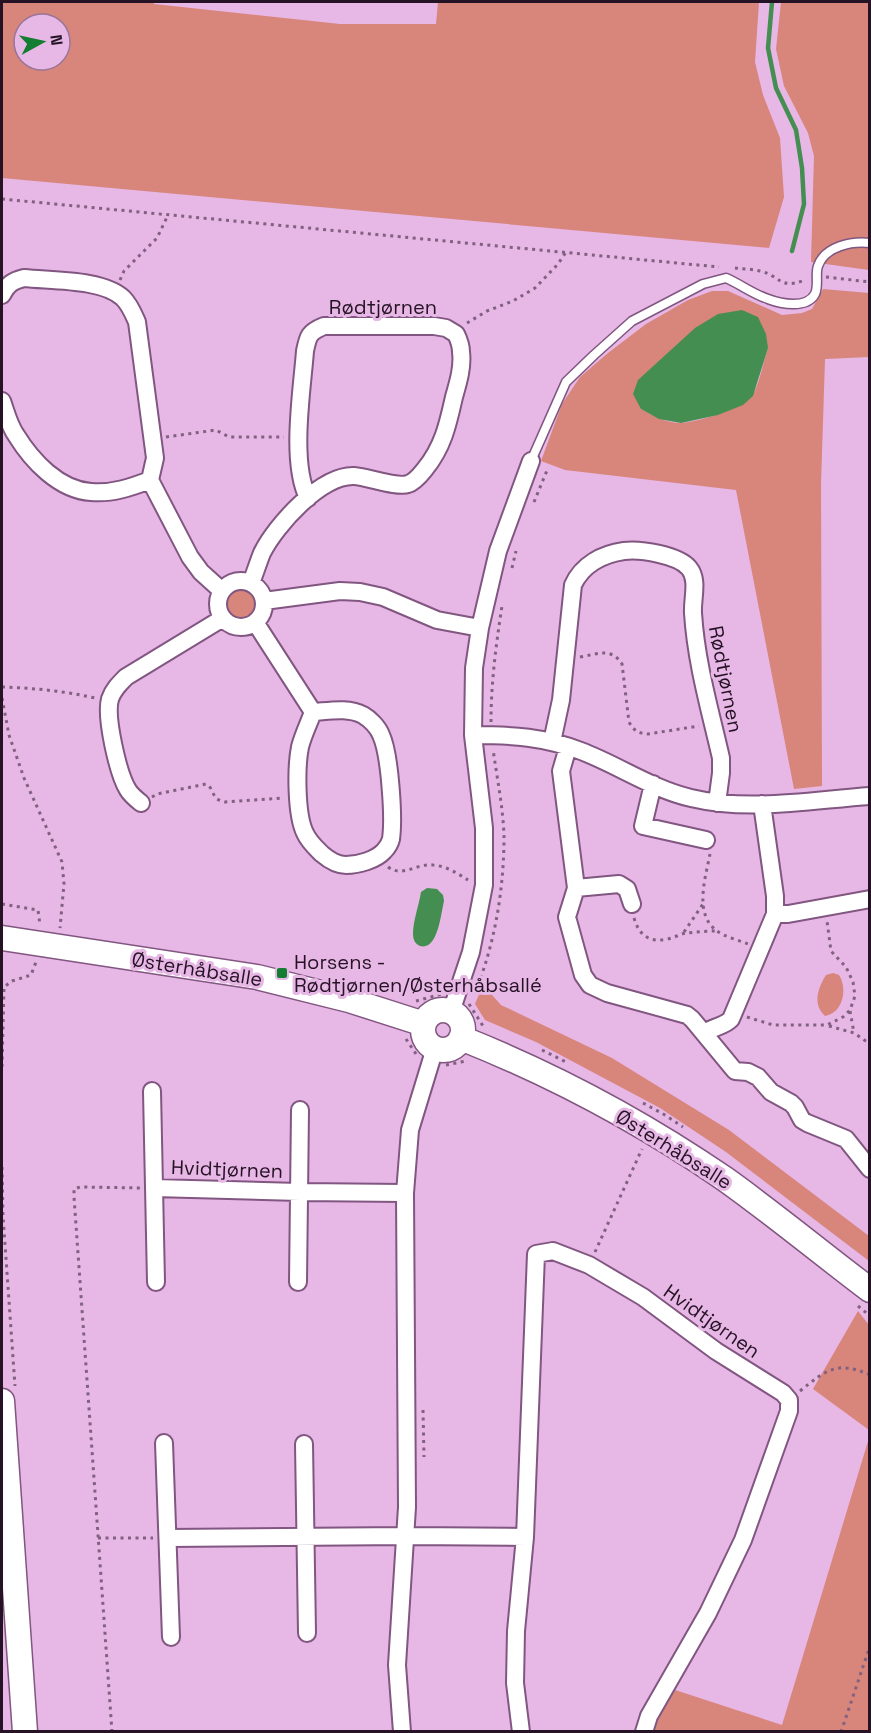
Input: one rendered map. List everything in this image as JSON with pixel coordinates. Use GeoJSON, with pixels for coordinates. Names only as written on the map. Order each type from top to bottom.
{"type":"FeatureCollection","features":[{"type":"Feature","properties":{"kind":"street"},"geometry":{"type":"LineString","coordinates":[[2,295],[7,285],[24,278],[100,285],[115,291],[131,307],[136,322],[153,439],[155,458],[150,480],[190,557],[201,572],[222,591]]}},
{"type":"Feature","properties":{"kind":"street","name":"Rødtjørnen"},"geometry":{"type":"LineString","coordinates":[[251,583],[262,553],[277,531],[308,498],[327,483],[351,476],[368,477],[399,485],[409,484],[419,477],[436,456],[445,436],[460,373],[462,354],[456,334],[446,328],[434,326],[324,326],[315,330],[308,337],[298,437],[299,469],[302,486],[308,498]]}},
{"type":"Feature","properties":{"kind":"street"},"geometry":{"type":"LineString","coordinates":[[2,401],[15,434],[32,457],[56,479],[76,489],[92,492],[117,491],[150,480]]}},
{"type":"Feature","properties":{"kind":"street"},"geometry":{"type":"LineString","coordinates":[[450,1012],[471,952],[484,885],[484,828],[473,735],[474,668],[480,628],[498,551],[531,461]]}},
{"type":"Feature","properties":{"kind":"street","name":"Rødtjørnen"},"geometry":{"type":"LineString","coordinates":[[552,742],[561,700],[573,585],[578,575],[588,565],[605,556],[622,551],[653,552],[681,562],[688,567],[694,579],[692,610],[700,667],[721,758],[717,803]]}},
{"type":"Feature","properties":{"kind":"street"},"geometry":{"type":"LineString","coordinates":[[238,581],[251,583],[264,601],[262,613],[255,622],[234,626],[223,618],[218,604],[222,591],[238,581]]}},
{"type":"Feature","properties":{"kind":"street"},"geometry":{"type":"LineString","coordinates":[[264,601],[340,591],[360,592],[382,597],[437,620],[480,628]]}},
{"type":"Feature","properties":{"kind":"street"},"geometry":{"type":"LineString","coordinates":[[141,803],[129,793],[121,777],[110,726],[109,702],[115,689],[126,677],[223,618]]}},
{"type":"Feature","properties":{"kind":"street"},"geometry":{"type":"LineString","coordinates":[[255,622],[313,712]]}},
{"type":"Feature","properties":{"kind":"street"},"geometry":{"type":"LineString","coordinates":[[348,710],[361,714],[372,722],[381,734],[387,752],[392,800],[391,841],[378,856],[354,865],[341,865],[329,860],[310,843],[303,831],[297,771],[301,746],[313,712],[348,710]]}},
{"type":"Feature","properties":{"kind":"street"},"geometry":{"type":"LineString","coordinates":[[473,735],[529,737],[552,742],[581,751],[652,784],[690,798],[717,803],[762,804],[870,796]]}},
{"type":"Feature","properties":{"kind":"street"},"geometry":{"type":"LineString","coordinates":[[568,747],[561,771],[576,888],[567,917],[584,975],[590,985],[616,996],[687,1015],[735,1071],[748,1072],[758,1077],[771,1092],[791,1103],[807,1124],[846,1139],[870,1168]]}},
{"type":"Feature","properties":{"kind":"street"},"geometry":{"type":"LineString","coordinates":[[652,784],[643,826],[708,845]]}},
{"type":"Feature","properties":{"kind":"street"},"geometry":{"type":"LineString","coordinates":[[704,1033],[728,1023],[735,1012],[775,914],[775,896],[762,804]]}},
{"type":"Feature","properties":{"kind":"street"},"geometry":{"type":"LineString","coordinates":[[576,888],[620,884],[627,889],[632,904]]}},
{"type":"Feature","properties":{"kind":"street"},"geometry":{"type":"LineString","coordinates":[[775,914],[788,914],[870,899]]}},
{"type":"Feature","properties":{"kind":"street","name":"Østerhåbsalle"},"geometry":{"type":"LineString","coordinates":[[2,938],[257,977],[349,999],[414,1030]]}},
{"type":"Feature","properties":{"kind":"street"},"geometry":{"type":"LineString","coordinates":[[414,1030],[436,1011],[443,1010],[457,1016],[463,1029],[461,1038],[453,1047],[433,1056]]}},
{"type":"Feature","properties":{"kind":"street"},"geometry":{"type":"LineString","coordinates":[[402,1731],[397,1665],[408,1507],[405,1193],[410,1130],[433,1056],[423,1030],[414,1030]]}},
{"type":"Feature","properties":{"kind":"street","name":"Østerhåbsalle"},"geometry":{"type":"LineString","coordinates":[[461,1038],[518,1061],[587,1095],[658,1136],[726,1180],[864,1298]]}},
{"type":"Feature","properties":{"kind":"street","name":"Hvidtjørnen"},"geometry":{"type":"LineString","coordinates":[[152,1091],[156,1282]]}},
{"type":"Feature","properties":{"kind":"street","name":"Hvidtjørnen"},"geometry":{"type":"LineString","coordinates":[[298,1282],[300,1110]]}},
{"type":"Feature","properties":{"kind":"street","name":"Hvidtjørnen"},"geometry":{"type":"LineString","coordinates":[[154,1188],[405,1193]]}},
{"type":"Feature","properties":{"kind":"street","name":"Hvidtjørnen"},"geometry":{"type":"LineString","coordinates":[[521,1731],[515,1683],[516,1641],[525,1537],[536,1254],[553,1251],[589,1265],[643,1298],[716,1351],[783,1393],[789,1400]]}},
{"type":"Feature","properties":{"kind":"street"},"geometry":{"type":"LineString","coordinates":[[644,1731],[649,1716],[708,1613],[743,1540],[789,1411],[789,1400]]}},
{"type":"Feature","properties":{"kind":"street"},"geometry":{"type":"LineString","coordinates":[[2,1401],[25,1731]]}},
{"type":"Feature","properties":{"kind":"street"},"geometry":{"type":"LineString","coordinates":[[164,1443],[171,1638]]}},
{"type":"Feature","properties":{"kind":"street"},"geometry":{"type":"LineString","coordinates":[[304,1444],[307,1633]]}},
{"type":"Feature","properties":{"kind":"street"},"geometry":{"type":"LineString","coordinates":[[168,1538],[525,1537]]}},
{"type":"Feature","properties":{"kind":"lane"},"geometry":{"type":"LineString","coordinates":[[531,461],[566,382],[632,321],[703,284],[726,278],[768,299],[793,304],[808,301],[816,293],[818,266],[825,255],[842,245],[870,243]]}},
{"type":"Feature","properties":{"kind":"path"},"geometry":{"type":"LineString","coordinates":[[2,199],[761,271],[784,284],[794,285],[811,278],[870,282]]}},
{"type":"Feature","properties":{"kind":"path"},"geometry":{"type":"LineString","coordinates":[[115,291],[124,271],[157,238],[168,215]]}},
{"type":"Feature","properties":{"kind":"path"},"geometry":{"type":"LineString","coordinates":[[456,334],[459,327],[536,288],[566,252]]}},
{"type":"Feature","properties":{"kind":"path"},"geometry":{"type":"LineString","coordinates":[[153,439],[216,430],[229,437],[298,437]]}},
{"type":"Feature","properties":{"kind":"path"},"geometry":{"type":"LineString","coordinates":[[566,659],[610,652],[617,657],[622,664],[629,723],[640,733],[648,734],[713,723]]}},
{"type":"Feature","properties":{"kind":"path"},"geometry":{"type":"LineString","coordinates":[[2,687],[46,689],[109,702]]}},
{"type":"Feature","properties":{"kind":"path"},"geometry":{"type":"LineString","coordinates":[[2,698],[9,735],[24,778],[62,862],[64,884],[60,929]]}},
{"type":"Feature","properties":{"kind":"path"},"geometry":{"type":"LineString","coordinates":[[141,803],[158,794],[206,784],[212,789],[214,797],[225,802],[298,797]]}},
{"type":"Feature","properties":{"kind":"path"},"geometry":{"type":"LineString","coordinates":[[708,845],[703,904],[706,917],[716,931]]}},
{"type":"Feature","properties":{"kind":"path"},"geometry":{"type":"LineString","coordinates":[[378,856],[390,869],[400,872],[430,864],[444,866],[474,883],[484,885]]}},
{"type":"Feature","properties":{"kind":"path"},"geometry":{"type":"LineString","coordinates":[[632,904],[636,927],[642,935],[652,939],[716,931],[761,950]]}},
{"type":"Feature","properties":{"kind":"path"},"geometry":{"type":"LineString","coordinates":[[683,934],[703,904]]}},
{"type":"Feature","properties":{"kind":"path"},"geometry":{"type":"LineString","coordinates":[[825,908],[831,951],[846,967],[853,982],[855,996],[850,1010],[843,1017],[827,1025]]}},
{"type":"Feature","properties":{"kind":"path"},"geometry":{"type":"LineString","coordinates":[[2,1067],[4,987],[12,981],[32,975],[36,963]]}},
{"type":"Feature","properties":{"kind":"path"},"geometry":{"type":"LineString","coordinates":[[850,1010],[854,1033]]}},
{"type":"Feature","properties":{"kind":"path"},"geometry":{"type":"LineString","coordinates":[[735,1012],[773,1025],[827,1025],[854,1033],[870,1044]]}},
{"type":"Feature","properties":{"kind":"path"},"geometry":{"type":"LineString","coordinates":[[414,1030],[420,1059],[433,1056],[440,1066],[470,1060]]}},
{"type":"Feature","properties":{"kind":"path"},"geometry":{"type":"LineString","coordinates":[[589,1265],[643,1148]]}},
{"type":"Feature","properties":{"kind":"path"},"geometry":{"type":"LineString","coordinates":[[112,1731],[74,1197],[75,1189],[80,1187],[154,1188]]}},
{"type":"Feature","properties":{"kind":"path"},"geometry":{"type":"LineString","coordinates":[[864,1298],[870,1316]]}},
{"type":"Feature","properties":{"kind":"path"},"geometry":{"type":"LineString","coordinates":[[789,1400],[814,1379],[833,1368],[844,1367],[870,1375]]}},
{"type":"Feature","properties":{"kind":"path"},"geometry":{"type":"LineString","coordinates":[[98,1538],[168,1538]]}},
{"type":"Feature","properties":{"kind":"path"},"geometry":{"type":"LineString","coordinates":[[841,1731],[870,1646]]}},
{"type":"Feature","properties":{"kind":"shaded area"},"geometry":{"type":"Polygon","coordinates":[[[2,2],[153,2],[154,4],[340,24],[436,24],[438,2],[759,2],[755,62],[763,95],[780,138],[784,197],[769,248],[2,178],[2,2]]]}},
{"type":"Feature","properties":{"kind":"shaded area"},"geometry":{"type":"Polygon","coordinates":[[[781,2],[869,2],[869,270],[811,262],[814,156],[808,133],[784,86],[776,49],[781,2]]]}},
{"type":"Feature","properties":{"kind":"shaded area"},"geometry":{"type":"Polygon","coordinates":[[[823,289],[869,293],[869,357],[825,359],[821,484],[822,786],[794,789],[736,490],[565,470],[541,461],[562,404],[580,377],[646,324],[688,300],[712,291],[728,291],[782,315],[802,313],[812,309],[823,289]],[[768,348],[641,409],[655,417],[681,423],[708,417],[738,406],[746,402],[754,393],[768,348]]]}},
{"type":"Feature","properties":{"kind":"shaded area"},"geometry":{"type":"Polygon","coordinates":[[[742,310],[758,317],[766,334],[768,348],[753,396],[743,405],[718,415],[681,423],[659,419],[641,409],[633,394],[638,380],[695,328],[718,314],[742,310]]]}},
{"type":"Feature","properties":{"kind":"shaded area"},"geometry":{"type":"Polygon","coordinates":[[[242,587],[254,592],[259,604],[254,616],[242,621],[230,616],[225,604],[230,592],[242,587]]]}},
{"type":"Feature","properties":{"kind":"shaded area"},"geometry":{"type":"Polygon","coordinates":[[[427,888],[437,889],[443,895],[444,901],[435,937],[426,946],[420,946],[414,939],[413,929],[421,892],[427,888]]]}},
{"type":"Feature","properties":{"kind":"shaded area"},"geometry":{"type":"Polygon","coordinates":[[[833,973],[839,975],[842,981],[842,1000],[836,1010],[825,1016],[817,1001],[826,975],[833,973]]]}},
{"type":"Feature","properties":{"kind":"shaded area"},"geometry":{"type":"Polygon","coordinates":[[[483,985],[501,1005],[612,1058],[729,1130],[869,1236],[869,1261],[726,1152],[660,1108],[536,1042],[485,1020],[475,1004],[483,985]]]}},
{"type":"Feature","properties":{"kind":"shaded area"},"geometry":{"type":"Polygon","coordinates":[[[858,1311],[869,1325],[869,1430],[813,1389],[858,1311]]]}},
{"type":"Feature","properties":{"kind":"shaded area"},"geometry":{"type":"Polygon","coordinates":[[[869,1438],[869,1731],[652,1732],[672,1689],[782,1725],[869,1438]]]}},
{"type":"Feature","properties":{"kind":"waterway"},"geometry":{"type":"LineString","coordinates":[[772,2],[768,48],[776,88],[796,130],[802,168],[804,204],[792,251]]}},
{"type":"Feature","properties":{"kind":"place","name":"Horsens - Rødtjørnen/Østerhåbsallé"},"geometry":{"type":"Point","coordinates":[282,973]}}]}
